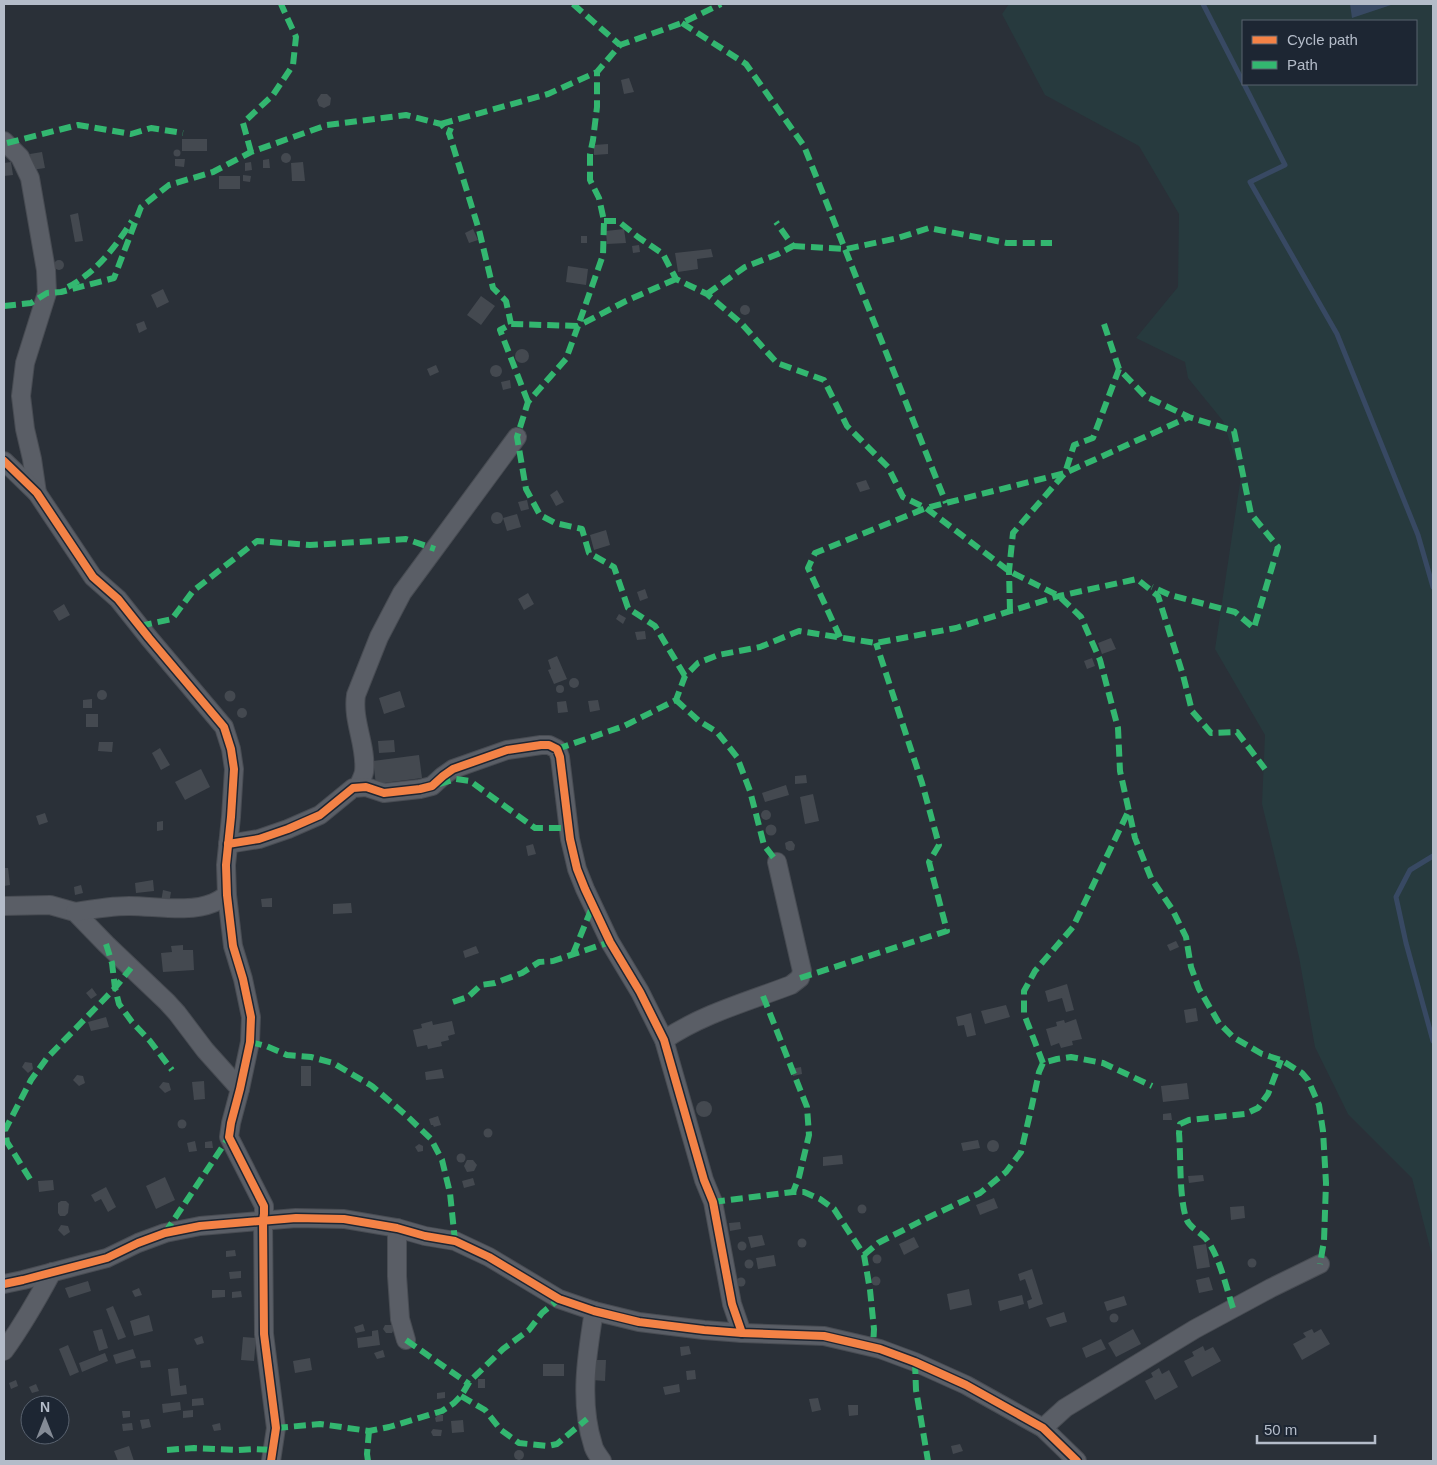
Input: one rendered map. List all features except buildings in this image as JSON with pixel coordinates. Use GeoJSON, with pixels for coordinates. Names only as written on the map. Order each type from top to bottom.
{"type":"FeatureCollection","features":[{"type":"Feature","properties":{"kind":"street"},"geometry":{"type":"LineString","coordinates":[[4,141],[20,157],[30,178],[46,270],[47,293],[25,364],[21,396],[37,493]]}},
{"type":"Feature","properties":{"kind":"street"},"geometry":{"type":"LineString","coordinates":[[358,787],[364,774],[364,763],[355,713],[356,695],[379,637],[402,593],[517,437]]}},
{"type":"Feature","properties":{"kind":"street"},"geometry":{"type":"LineString","coordinates":[[4,461],[37,493],[93,577],[118,599],[224,727],[231,749],[234,769],[226,865],[227,895],[233,946],[251,1017],[250,1042],[229,1137],[264,1206],[264,1334],[276,1428],[271,1461]]}},
{"type":"Feature","properties":{"kind":"street"},"geometry":{"type":"LineString","coordinates":[[228,844],[259,839],[288,829],[320,814],[349,791],[358,787],[366,787],[384,793],[420,789],[432,786],[453,769],[507,750],[541,745],[549,745],[557,749],[560,757],[572,849],[580,876],[610,942],[640,992],[664,1040],[712,1202],[732,1304],[742,1334]]}},
{"type":"Feature","properties":{"kind":"street"},"geometry":{"type":"LineString","coordinates":[[664,1040],[676,1032],[723,1010],[791,985],[800,978],[802,971],[776,862]]}},
{"type":"Feature","properties":{"kind":"street"},"geometry":{"type":"LineString","coordinates":[[4,906],[50,905],[75,912],[111,907],[199,907],[214,903],[227,895]]}},
{"type":"Feature","properties":{"kind":"street"},"geometry":{"type":"LineString","coordinates":[[75,912],[172,1008],[205,1050],[240,1088]]}},
{"type":"Feature","properties":{"kind":"street"},"geometry":{"type":"LineString","coordinates":[[4,1284],[108,1258],[138,1243],[165,1233],[200,1226],[296,1218],[344,1220],[397,1228],[425,1236],[455,1241],[489,1257],[559,1299],[594,1311],[639,1322],[704,1330],[742,1334],[824,1336],[880,1349],[915,1362],[966,1385],[1043,1428],[1077,1461]]}},
{"type":"Feature","properties":{"kind":"street"},"geometry":{"type":"LineString","coordinates":[[397,1228],[397,1276],[400,1319],[406,1340]]}},
{"type":"Feature","properties":{"kind":"street"},"geometry":{"type":"LineString","coordinates":[[1043,1428],[1065,1408],[1195,1329],[1320,1264]]}},
{"type":"Feature","properties":{"kind":"street"},"geometry":{"type":"LineString","coordinates":[[4,1351],[16,1335],[52,1272]]}},
{"type":"Feature","properties":{"kind":"street"},"geometry":{"type":"LineString","coordinates":[[594,1311],[588,1346],[584,1389],[587,1419],[593,1446],[602,1461]]}},
{"type":"Feature","properties":{"kind":"green space"},"geometry":{"type":"Polygon","coordinates":[[[1009,4],[1433,4],[1433,1259],[1412,1178],[1348,1114],[1315,1047],[1299,957],[1262,804],[1265,735],[1215,649],[1241,476],[1223,421],[1188,378],[1185,362],[1136,338],[1178,287],[1179,214],[1139,146],[1045,95],[1002,14],[1009,4]]]}},
{"type":"Feature","properties":{"kind":"water"},"geometry":{"type":"Polygon","coordinates":[[[1350,4],[1394,4],[1352,18],[1350,4]]]}},
{"type":"Feature","properties":{"kind":"waterway"},"geometry":{"type":"LineString","coordinates":[[1203,4],[1242,80]]}},
{"type":"Feature","properties":{"kind":"waterway"},"geometry":{"type":"LineString","coordinates":[[1245,85],[1285,165],[1250,182],[1337,334],[1418,535],[1433,587]]}},
{"type":"Feature","properties":{"kind":"waterway"},"geometry":{"type":"LineString","coordinates":[[1433,856],[1410,870],[1396,897],[1406,943],[1433,1041]]}},
{"type":"Feature","properties":{"kind":"marked path"},"geometry":{"type":"LineString","coordinates":[[251,152],[243,123],[273,95],[293,65],[296,37],[281,4]]}},
{"type":"Feature","properties":{"kind":"marked path"},"geometry":{"type":"LineString","coordinates":[[573,4],[620,45]]}},
{"type":"Feature","properties":{"kind":"marked path"},"geometry":{"type":"LineString","coordinates":[[441,124],[548,94],[597,72],[620,45],[682,23],[721,4]]}},
{"type":"Feature","properties":{"kind":"marked path"},"geometry":{"type":"LineString","coordinates":[[682,23],[746,64],[804,146],[946,503]]}},
{"type":"Feature","properties":{"kind":"marked path"},"geometry":{"type":"LineString","coordinates":[[528,402],[500,330],[511,324],[578,326],[603,255],[604,221],[599,198],[590,180],[590,154],[597,107],[597,72]]}},
{"type":"Feature","properties":{"kind":"marked path"},"geometry":{"type":"LineString","coordinates":[[4,306],[31,303],[47,293],[61,292],[114,278],[141,207],[169,185],[213,172],[251,152],[327,125],[406,115],[441,124],[449,133]]}},
{"type":"Feature","properties":{"kind":"marked path"},"geometry":{"type":"LineString","coordinates":[[7,143],[78,125],[131,134],[151,128],[183,133]]}},
{"type":"Feature","properties":{"kind":"marked path"},"geometry":{"type":"LineString","coordinates":[[451,128],[449,133],[479,230],[493,288],[506,301],[511,324]]}},
{"type":"Feature","properties":{"kind":"marked path"},"geometry":{"type":"LineString","coordinates":[[68,287],[105,258],[132,221]]}},
{"type":"Feature","properties":{"kind":"marked path"},"geometry":{"type":"LineString","coordinates":[[604,221],[618,221],[663,254],[676,279],[707,294],[741,323],[777,363],[824,380],[847,426],[888,467],[903,497],[926,508],[1009,571],[1059,596],[1081,617],[1100,660],[1118,728],[1120,771],[1135,838],[1151,878],[1172,909],[1186,937],[1191,967],[1199,989],[1219,1023],[1233,1037],[1262,1054],[1281,1060],[1302,1073],[1308,1080],[1319,1105],[1323,1131],[1326,1183],[1324,1241],[1320,1264]]}},
{"type":"Feature","properties":{"kind":"marked path"},"geometry":{"type":"LineString","coordinates":[[707,294],[745,267],[793,246],[776,222]]}},
{"type":"Feature","properties":{"kind":"marked path"},"geometry":{"type":"LineString","coordinates":[[793,246],[846,249],[898,238],[929,228],[1007,243],[1052,243]]}},
{"type":"Feature","properties":{"kind":"marked path"},"geometry":{"type":"LineString","coordinates":[[676,279],[626,301],[578,326],[566,359],[528,402],[517,437],[526,489],[540,515],[555,523],[582,529],[589,553],[614,567],[628,608],[655,626],[685,676]]}},
{"type":"Feature","properties":{"kind":"marked path"},"geometry":{"type":"LineString","coordinates":[[1104,324],[1119,369],[1145,396],[1189,417],[1234,431],[1251,514],[1278,547],[1254,628],[1235,612],[1170,595],[1152,587]]}},
{"type":"Feature","properties":{"kind":"marked path"},"geometry":{"type":"LineString","coordinates":[[1010,611],[1009,571],[1013,533],[1065,473],[1074,445],[1093,438],[1119,369]]}},
{"type":"Feature","properties":{"kind":"marked path"},"geometry":{"type":"LineString","coordinates":[[840,637],[808,568],[815,553],[926,508],[1065,473],[1189,417]]}},
{"type":"Feature","properties":{"kind":"marked path"},"geometry":{"type":"LineString","coordinates":[[140,626],[172,619],[193,591],[257,541],[310,545],[406,539],[435,549]]}},
{"type":"Feature","properties":{"kind":"marked path"},"geometry":{"type":"LineString","coordinates":[[557,749],[624,726],[676,700],[685,676],[698,663],[718,655],[760,647],[799,631],[876,643],[956,628],[1059,596],[1137,579],[1158,596],[1183,675],[1192,711],[1211,733],[1237,732],[1265,769]]}},
{"type":"Feature","properties":{"kind":"marked path"},"geometry":{"type":"LineString","coordinates":[[800,978],[947,931],[929,862],[939,845],[922,783],[876,643]]}},
{"type":"Feature","properties":{"kind":"marked path"},"geometry":{"type":"LineString","coordinates":[[676,700],[699,721],[717,732],[737,757],[750,791],[764,845],[777,862]]}},
{"type":"Feature","properties":{"kind":"marked path"},"geometry":{"type":"LineString","coordinates":[[439,784],[456,779],[470,781],[535,828],[570,828]]}},
{"type":"Feature","properties":{"kind":"marked path"},"geometry":{"type":"LineString","coordinates":[[1043,1063],[1024,1014],[1024,991],[1035,971],[1073,927],[1129,810]]}},
{"type":"Feature","properties":{"kind":"marked path"},"geometry":{"type":"LineString","coordinates":[[573,954],[593,905]]}},
{"type":"Feature","properties":{"kind":"marked path"},"geometry":{"type":"LineString","coordinates":[[453,1002],[468,997],[481,985],[495,983],[522,973],[539,962],[553,961],[610,942]]}},
{"type":"Feature","properties":{"kind":"marked path"},"geometry":{"type":"LineString","coordinates":[[106,944],[112,963],[119,1004],[172,1070]]}},
{"type":"Feature","properties":{"kind":"marked path"},"geometry":{"type":"LineString","coordinates":[[30,1179],[7,1142],[5,1130],[31,1080],[47,1058],[115,988],[131,968]]}},
{"type":"Feature","properties":{"kind":"marked path"},"geometry":{"type":"LineString","coordinates":[[763,996],[807,1107],[809,1135],[799,1177],[793,1192]]}},
{"type":"Feature","properties":{"kind":"marked path"},"geometry":{"type":"LineString","coordinates":[[250,1042],[266,1046],[287,1055],[311,1057],[333,1063],[372,1086],[431,1139],[442,1160],[450,1193],[455,1241]]}},
{"type":"Feature","properties":{"kind":"marked path"},"geometry":{"type":"LineString","coordinates":[[864,1255],[878,1243],[980,1193],[1006,1172],[1021,1152],[1039,1072],[1043,1063],[1071,1057],[1103,1063],[1152,1086]]}},
{"type":"Feature","properties":{"kind":"marked path"},"geometry":{"type":"LineString","coordinates":[[1233,1308],[1212,1247],[1190,1225],[1186,1218],[1181,1188],[1180,1124],[1189,1120],[1245,1114],[1258,1108],[1268,1094],[1281,1060]]}},
{"type":"Feature","properties":{"kind":"marked path"},"geometry":{"type":"LineString","coordinates":[[165,1233],[229,1137]]}},
{"type":"Feature","properties":{"kind":"marked path"},"geometry":{"type":"LineString","coordinates":[[713,1202],[804,1192],[820,1199],[834,1209],[864,1255],[874,1329],[873,1347]]}},
{"type":"Feature","properties":{"kind":"marked path"},"geometry":{"type":"LineString","coordinates":[[276,1428],[320,1424],[369,1431],[442,1411],[461,1396],[470,1381],[503,1349],[529,1330],[542,1313],[559,1299]]}},
{"type":"Feature","properties":{"kind":"marked path"},"geometry":{"type":"LineString","coordinates":[[406,1340],[469,1384]]}},
{"type":"Feature","properties":{"kind":"marked path"},"geometry":{"type":"LineString","coordinates":[[915,1362],[916,1390],[928,1461]]}},
{"type":"Feature","properties":{"kind":"marked path"},"geometry":{"type":"LineString","coordinates":[[461,1396],[485,1410],[501,1430],[519,1443],[548,1446],[557,1444],[587,1419]]}},
{"type":"Feature","properties":{"kind":"marked path"},"geometry":{"type":"LineString","coordinates":[[368,1461],[369,1431]]}},
{"type":"Feature","properties":{"kind":"marked path"},"geometry":{"type":"LineString","coordinates":[[167,1450],[194,1448],[272,1450]]}},
{"type":"Feature","properties":{"kind":"cycle path"},"geometry":{"type":"LineString","coordinates":[[4,461],[37,493],[93,577],[118,599],[224,727],[231,749],[234,769],[226,865],[227,895],[233,946],[243,979],[251,1017],[250,1042],[229,1137],[264,1206],[264,1334],[276,1428],[271,1461]]}},
{"type":"Feature","properties":{"kind":"cycle path"},"geometry":{"type":"LineString","coordinates":[[228,844],[259,839],[320,815],[353,788],[366,787],[384,793],[420,789],[432,786],[453,769],[507,750],[541,745],[549,745],[557,749],[560,757],[570,839],[577,869],[610,942],[640,992],[664,1040],[704,1180],[713,1202],[732,1304],[742,1333]]}},
{"type":"Feature","properties":{"kind":"cycle path"},"geometry":{"type":"LineString","coordinates":[[4,1284],[107,1258],[138,1243],[165,1233],[200,1226],[296,1218],[344,1219],[455,1241],[489,1257],[559,1299],[594,1311],[639,1322],[742,1333],[824,1336],[880,1349],[915,1362],[966,1385],[1043,1428],[1077,1461]]}}]}
